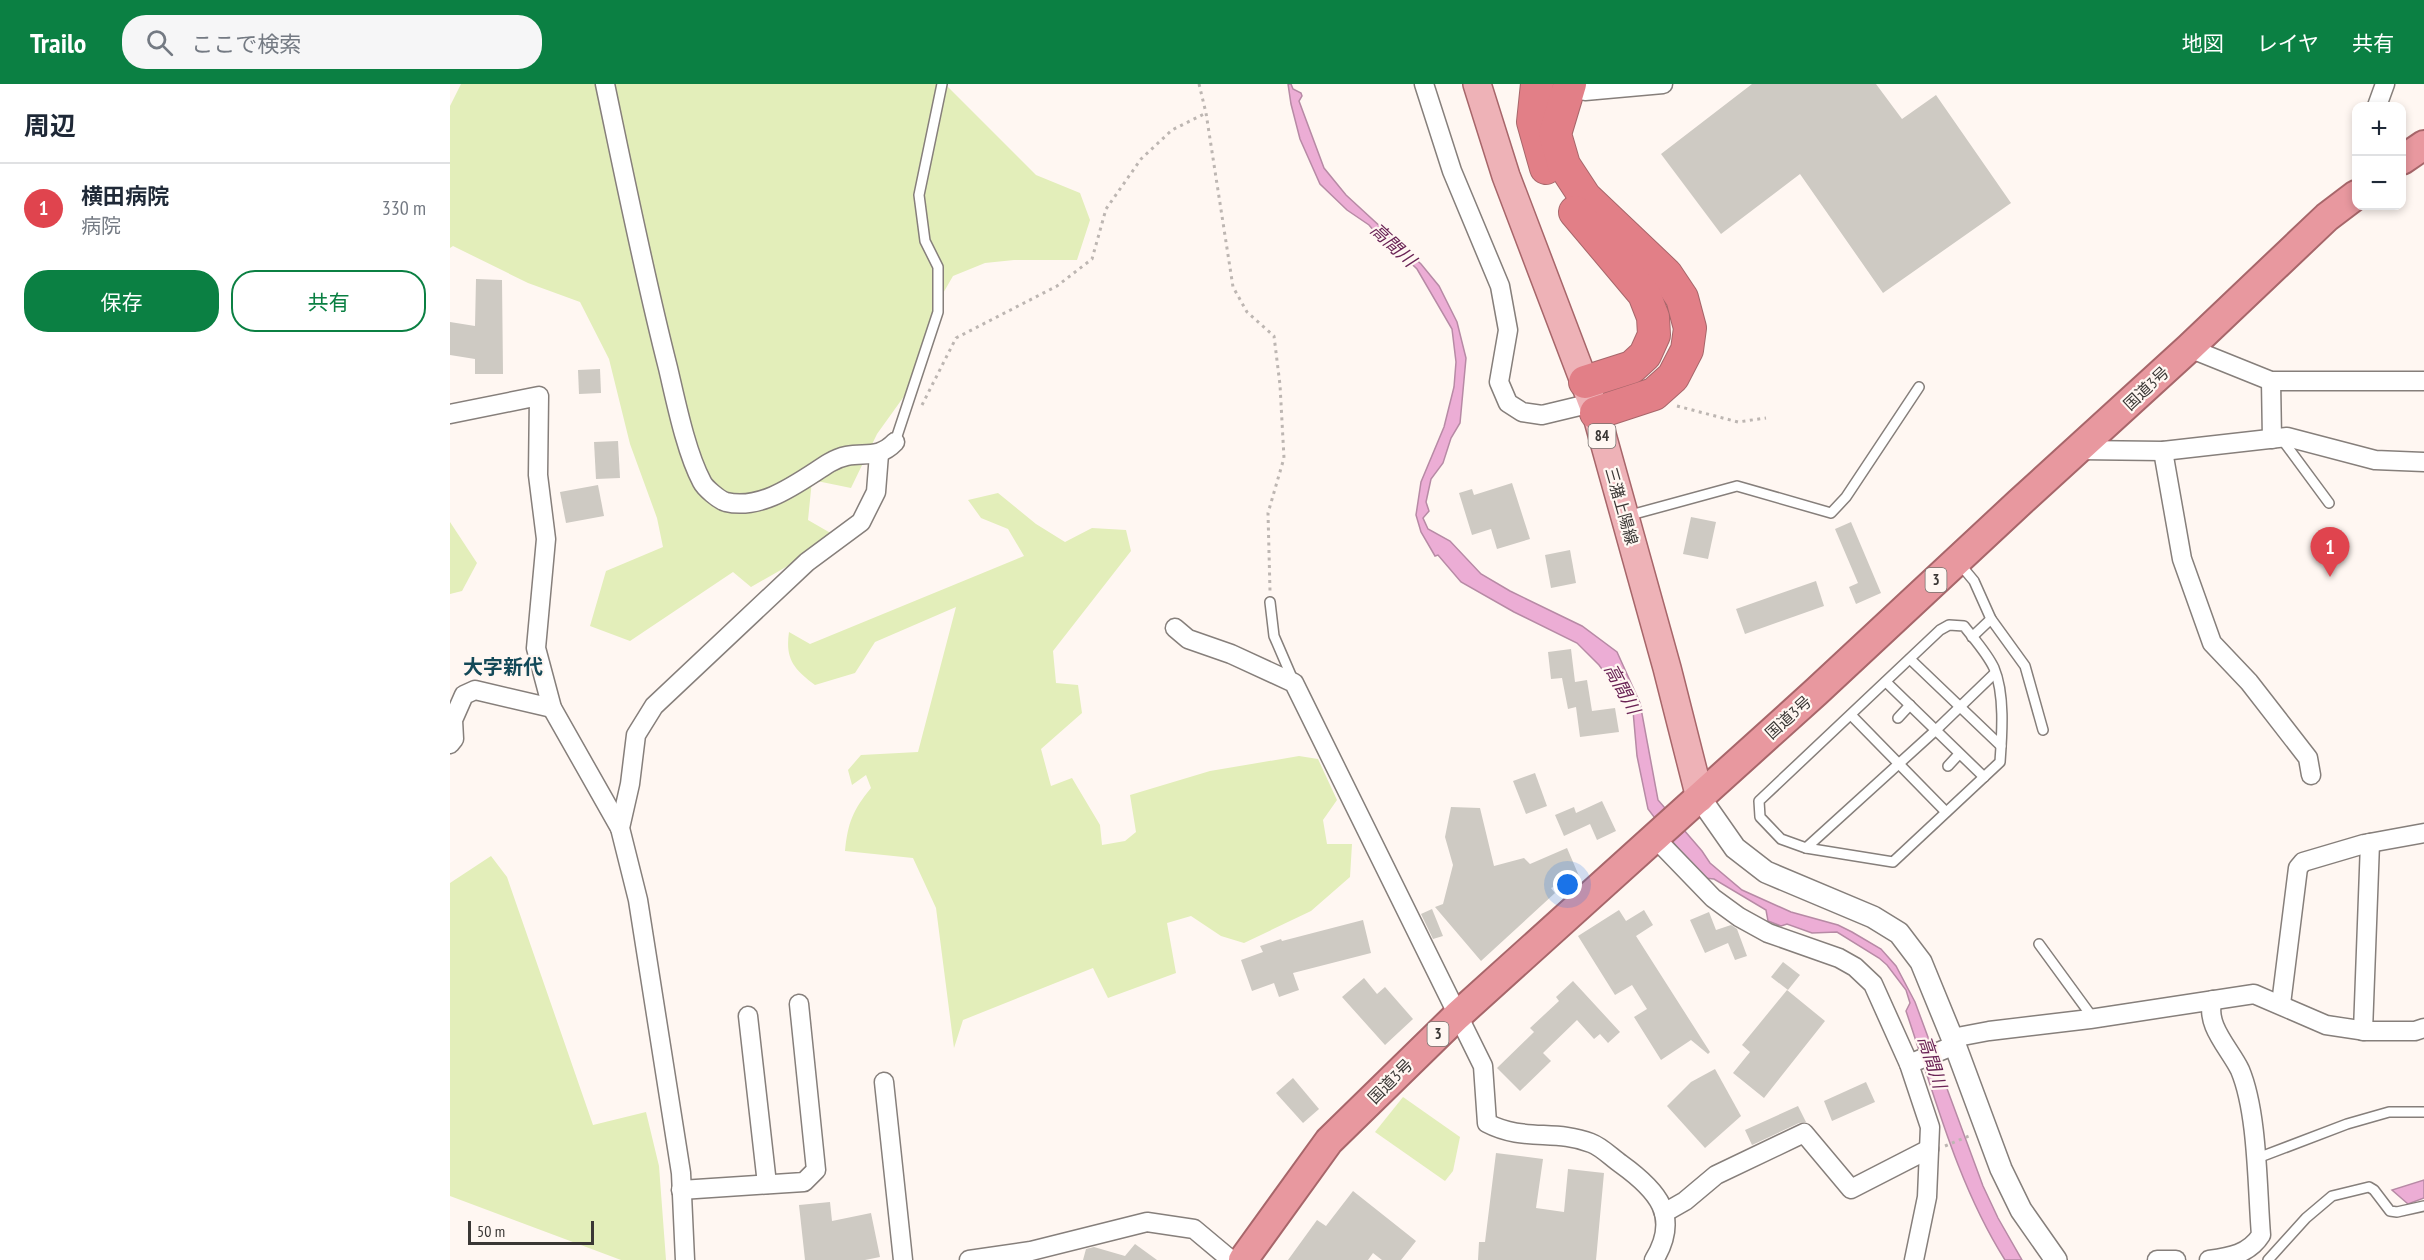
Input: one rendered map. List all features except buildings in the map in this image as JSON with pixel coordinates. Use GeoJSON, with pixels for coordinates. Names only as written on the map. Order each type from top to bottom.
{"type":"FeatureCollection","features":[{"type":"Feature","properties":{"kind":"highway"},"geometry":{"type":"LineString","coordinates":[[1537,84],[1533,122],[1545,166],[1559,192],[1644,294],[1653,317],[1654,335],[1645,355],[1591,399]]}},
{"type":"Feature","properties":{"kind":"highway"},"geometry":{"type":"LineString","coordinates":[[1577,88],[1555,134],[1564,165],[1585,197],[1666,274],[1682,298],[1690,328],[1688,350],[1673,377],[1654,394],[1591,399]]}},
{"type":"Feature","properties":{"kind":"highway"},"geometry":{"type":"LineString","coordinates":[[2406,157],[2424,144]]}},
{"type":"Feature","properties":{"kind":"highway","name":"国道3号"},"geometry":{"type":"LineString","coordinates":[[1243,1260],[1329,1142],[1457,1016],[1658,836],[2079,450],[2352,194]]}},
{"type":"Feature","properties":{"kind":"main road","name":"三潴上陽線"},"geometry":{"type":"LineString","coordinates":[[1477,84],[1506,176],[1591,399],[1667,668],[1692,805]]}},
{"type":"Feature","properties":{"kind":"street"},"geometry":{"type":"LineString","coordinates":[[605,84],[647,285],[685,436],[702,483],[724,502],[749,502],[780,494],[838,457],[856,453],[879,454],[887,451],[895,442]]}},
{"type":"Feature","properties":{"kind":"street"},"geometry":{"type":"LineString","coordinates":[[1424,84],[1452,171],[1500,286],[1508,330],[1499,382],[1508,403],[1522,412],[1542,415],[1591,399]]}},
{"type":"Feature","properties":{"kind":"street"},"geometry":{"type":"LineString","coordinates":[[1577,88],[1662,84]]}},
{"type":"Feature","properties":{"kind":"street"},"geometry":{"type":"LineString","coordinates":[[2378,102],[2385,84]]}},
{"type":"Feature","properties":{"kind":"street"},"geometry":{"type":"LineString","coordinates":[[2189,348],[2271,381],[2424,381]]}},
{"type":"Feature","properties":{"kind":"street"},"geometry":{"type":"LineString","coordinates":[[2271,381],[2277,438]]}},
{"type":"Feature","properties":{"kind":"street"},"geometry":{"type":"LineString","coordinates":[[450,414],[539,396],[538,475],[546,539],[536,648],[552,708],[620,828],[638,900],[681,1173],[685,1260]]}},
{"type":"Feature","properties":{"kind":"street"},"geometry":{"type":"LineString","coordinates":[[2079,450],[2163,451],[2287,437],[2375,459],[2424,462]]}},
{"type":"Feature","properties":{"kind":"street"},"geometry":{"type":"LineString","coordinates":[[2163,451],[2182,559],[2212,643],[2249,682],[2308,758],[2311,775]]}},
{"type":"Feature","properties":{"kind":"street"},"geometry":{"type":"LineString","coordinates":[[620,828],[630,784],[636,735],[654,706],[807,562],[861,522],[876,492],[879,454]]}},
{"type":"Feature","properties":{"kind":"street"},"geometry":{"type":"LineString","coordinates":[[1175,628],[1188,639],[1231,654],[1294,683],[1457,1016],[1484,1066],[1487,1123],[1503,1131],[1521,1135],[1561,1136],[1592,1144],[1646,1182],[1660,1201],[1664,1213],[1663,1245],[1654,1260]]}},
{"type":"Feature","properties":{"kind":"street"},"geometry":{"type":"LineString","coordinates":[[450,744],[454,739],[453,720],[464,695],[475,690],[552,708]]}},
{"type":"Feature","properties":{"kind":"street"},"geometry":{"type":"LineString","coordinates":[[1692,805],[1735,848],[1766,872],[1873,917],[1899,933],[1921,962],[1950,1044],[2001,1169],[2021,1210],[2056,1260]]}},
{"type":"Feature","properties":{"kind":"street"},"geometry":{"type":"LineString","coordinates":[[2281,1004],[2298,868],[2303,862],[2370,843],[2424,833]]}},
{"type":"Feature","properties":{"kind":"street"},"geometry":{"type":"LineString","coordinates":[[1658,836],[1713,898],[1739,917],[1768,933],[1839,958],[1855,967],[1873,984],[1912,1063],[1936,1148],[1914,1260]]}},
{"type":"Feature","properties":{"kind":"street"},"geometry":{"type":"LineString","coordinates":[[2363,1031],[2370,843]]}},
{"type":"Feature","properties":{"kind":"street"},"geometry":{"type":"LineString","coordinates":[[1912,1063],[1950,1044],[1989,1031],[2254,994],[2326,1025],[2363,1031],[2415,1031],[2424,1028]]}},
{"type":"Feature","properties":{"kind":"street"},"geometry":{"type":"LineString","coordinates":[[2209,1260],[2234,1256],[2254,1246],[2260,1235],[2249,1097],[2240,1070],[2212,1021],[2210,1009],[2213,1000]]}},
{"type":"Feature","properties":{"kind":"street"},"geometry":{"type":"LineString","coordinates":[[681,1190],[804,1182],[816,1170],[799,1004]]}},
{"type":"Feature","properties":{"kind":"street"},"geometry":{"type":"LineString","coordinates":[[748,1016],[767,1184]]}},
{"type":"Feature","properties":{"kind":"street"},"geometry":{"type":"LineString","coordinates":[[884,1082],[903,1260]]}},
{"type":"Feature","properties":{"kind":"street"},"geometry":{"type":"LineString","coordinates":[[1664,1213],[1685,1201],[1716,1175],[1804,1133],[1851,1189],[1936,1148]]}},
{"type":"Feature","properties":{"kind":"street"},"geometry":{"type":"LineString","coordinates":[[969,1260],[1031,1251],[1147,1222],[1194,1229],[1231,1260]]}},
{"type":"Feature","properties":{"kind":"street"},"geometry":{"type":"LineString","coordinates":[[2157,1260],[2175,1260]]}},
{"type":"Feature","properties":{"kind":"lane"},"geometry":{"type":"LineString","coordinates":[[895,442],[939,312],[938,267],[925,241],[919,195],[942,84]]}},
{"type":"Feature","properties":{"kind":"lane"},"geometry":{"type":"LineString","coordinates":[[1625,516],[1737,486],[1831,513],[1846,497],[1919,387]]}},
{"type":"Feature","properties":{"kind":"lane"},"geometry":{"type":"LineString","coordinates":[[2277,438],[2329,503]]}},
{"type":"Feature","properties":{"kind":"lane"},"geometry":{"type":"LineString","coordinates":[[1957,560],[1974,581],[1991,619],[2025,666],[2043,730]]}},
{"type":"Feature","properties":{"kind":"lane"},"geometry":{"type":"LineString","coordinates":[[1270,602],[1274,636],[1294,683]]}},
{"type":"Feature","properties":{"kind":"lane"},"geometry":{"type":"LineString","coordinates":[[1972,637],[1991,619]]}},
{"type":"Feature","properties":{"kind":"lane"},"geometry":{"type":"LineString","coordinates":[[1949,625],[1964,626],[1972,637],[1995,673],[2002,730],[2000,762],[1893,862],[1806,848],[1781,839],[1760,817],[1760,801],[1940,630],[1949,625]]}},
{"type":"Feature","properties":{"kind":"lane"},"geometry":{"type":"LineString","coordinates":[[1910,659],[2001,746]]}},
{"type":"Feature","properties":{"kind":"lane"},"geometry":{"type":"LineString","coordinates":[[1806,848],[1995,673]]}},
{"type":"Feature","properties":{"kind":"lane"},"geometry":{"type":"LineString","coordinates":[[1886,682],[1984,777]]}},
{"type":"Feature","properties":{"kind":"lane"},"geometry":{"type":"LineString","coordinates":[[1898,718],[1910,705]]}},
{"type":"Feature","properties":{"kind":"lane"},"geometry":{"type":"LineString","coordinates":[[1851,715],[1946,812]]}},
{"type":"Feature","properties":{"kind":"lane"},"geometry":{"type":"LineString","coordinates":[[1948,766],[1959,754]]}},
{"type":"Feature","properties":{"kind":"lane"},"geometry":{"type":"LineString","coordinates":[[2040,944],[2093,1018]]}},
{"type":"Feature","properties":{"kind":"lane"},"geometry":{"type":"LineString","coordinates":[[2255,1159],[2347,1124],[2389,1112],[2424,1113]]}},
{"type":"Feature","properties":{"kind":"lane"},"geometry":{"type":"LineString","coordinates":[[2268,1260],[2306,1218],[2332,1196],[2369,1187],[2390,1211],[2397,1212],[2424,1206]]}},
{"type":"Feature","properties":{"kind":"path"},"geometry":{"type":"LineString","coordinates":[[1199,84],[1206,113],[1233,287],[1247,312],[1274,336],[1280,385],[1284,458],[1268,513],[1270,602]]}},
{"type":"Feature","properties":{"kind":"path"},"geometry":{"type":"LineString","coordinates":[[920,410],[956,338],[1057,286],[1092,259],[1106,209],[1141,159],[1172,130],[1206,113]]}},
{"type":"Feature","properties":{"kind":"path"},"geometry":{"type":"LineString","coordinates":[[1676,406],[1738,422],[1766,418]]}},
{"type":"Feature","properties":{"kind":"path"},"geometry":{"type":"LineString","coordinates":[[1936,1148],[1977,1132]]}},
{"type":"Feature","properties":{"kind":"green space"},"geometry":{"type":"Polygon","coordinates":[[[461,84],[945,84],[1036,175],[1080,193],[1090,220],[1077,260],[1014,260],[985,263],[953,276],[934,309],[910,388],[877,434],[851,488],[812,480],[808,520],[834,535],[751,587],[733,572],[630,641],[590,626],[606,571],[663,547],[657,518],[630,444],[609,359],[580,302],[528,283],[453,246],[450,248],[450,106],[461,84]]]}},
{"type":"Feature","properties":{"kind":"green space"},"geometry":{"type":"Polygon","coordinates":[[[998,493],[1036,524],[1065,542],[1092,528],[1126,530],[1131,551],[1053,651],[1056,683],[1078,685],[1082,713],[1041,749],[1051,786],[1072,778],[1100,825],[1102,845],[1125,841],[1136,832],[1130,795],[1210,771],[1299,756],[1318,759],[1337,800],[1323,820],[1327,844],[1352,844],[1350,877],[1311,911],[1244,943],[1221,936],[1191,916],[1167,923],[1176,973],[1108,998],[1093,968],[963,1020],[954,1048],[936,908],[913,858],[845,851],[852,817],[871,788],[866,775],[852,785],[848,770],[861,755],[918,752],[956,607],[875,642],[855,673],[815,685],[796,668],[790,656],[788,641],[789,632],[810,644],[1024,556],[1008,529],[981,518],[968,500],[998,493]]]}},
{"type":"Feature","properties":{"kind":"green space"},"geometry":{"type":"Polygon","coordinates":[[[450,522],[477,563],[462,591],[450,594],[450,522]]]}},
{"type":"Feature","properties":{"kind":"green space"},"geometry":{"type":"Polygon","coordinates":[[[491,856],[507,877],[593,1125],[646,1112],[659,1166],[666,1260],[621,1260],[450,1196],[450,883],[491,856]]]}},
{"type":"Feature","properties":{"kind":"green space"},"geometry":{"type":"Polygon","coordinates":[[[1403,1097],[1460,1137],[1453,1171],[1445,1181],[1375,1132],[1403,1097]]]}},
{"type":"Feature","properties":{"kind":"water","name":"高間川"},"geometry":{"type":"Polygon","coordinates":[[[1288,84],[1301,93],[1299,101],[1324,168],[1346,195],[1421,264],[1439,286],[1457,322],[1466,358],[1460,423],[1451,438],[1443,463],[1431,479],[1426,502],[1429,511],[1423,518],[1428,529],[1450,541],[1481,574],[1510,591],[1582,626],[1617,652],[1640,703],[1658,800],[1710,863],[1742,890],[1791,912],[1838,925],[1852,932],[1881,949],[1896,966],[1915,1002],[1983,1186],[2022,1260],[2005,1260],[1973,1201],[1948,1139],[1906,1011],[1910,1003],[1906,990],[1887,965],[1837,932],[1812,933],[1787,924],[1781,926],[1768,921],[1766,910],[1714,879],[1704,878],[1648,809],[1637,756],[1633,711],[1599,665],[1577,643],[1514,612],[1461,582],[1438,555],[1435,556],[1421,532],[1416,515],[1421,482],[1444,427],[1454,387],[1456,362],[1452,329],[1417,269],[1389,242],[1380,238],[1369,225],[1347,210],[1320,184],[1300,139],[1288,84]]]}},
{"type":"Feature","properties":{"kind":"water"},"geometry":{"type":"Polygon","coordinates":[[[2424,1180],[2424,1198],[2408,1204],[2392,1190],[2424,1180]]]}},
{"type":"Feature","properties":{"kind":"place","name":"横田病院"},"geometry":{"type":"Point","coordinates":[2330,577]}},
{"type":"Feature","properties":{"kind":"district","name":"大字新代"},"geometry":{"type":"Point","coordinates":[503,667]}}]}
